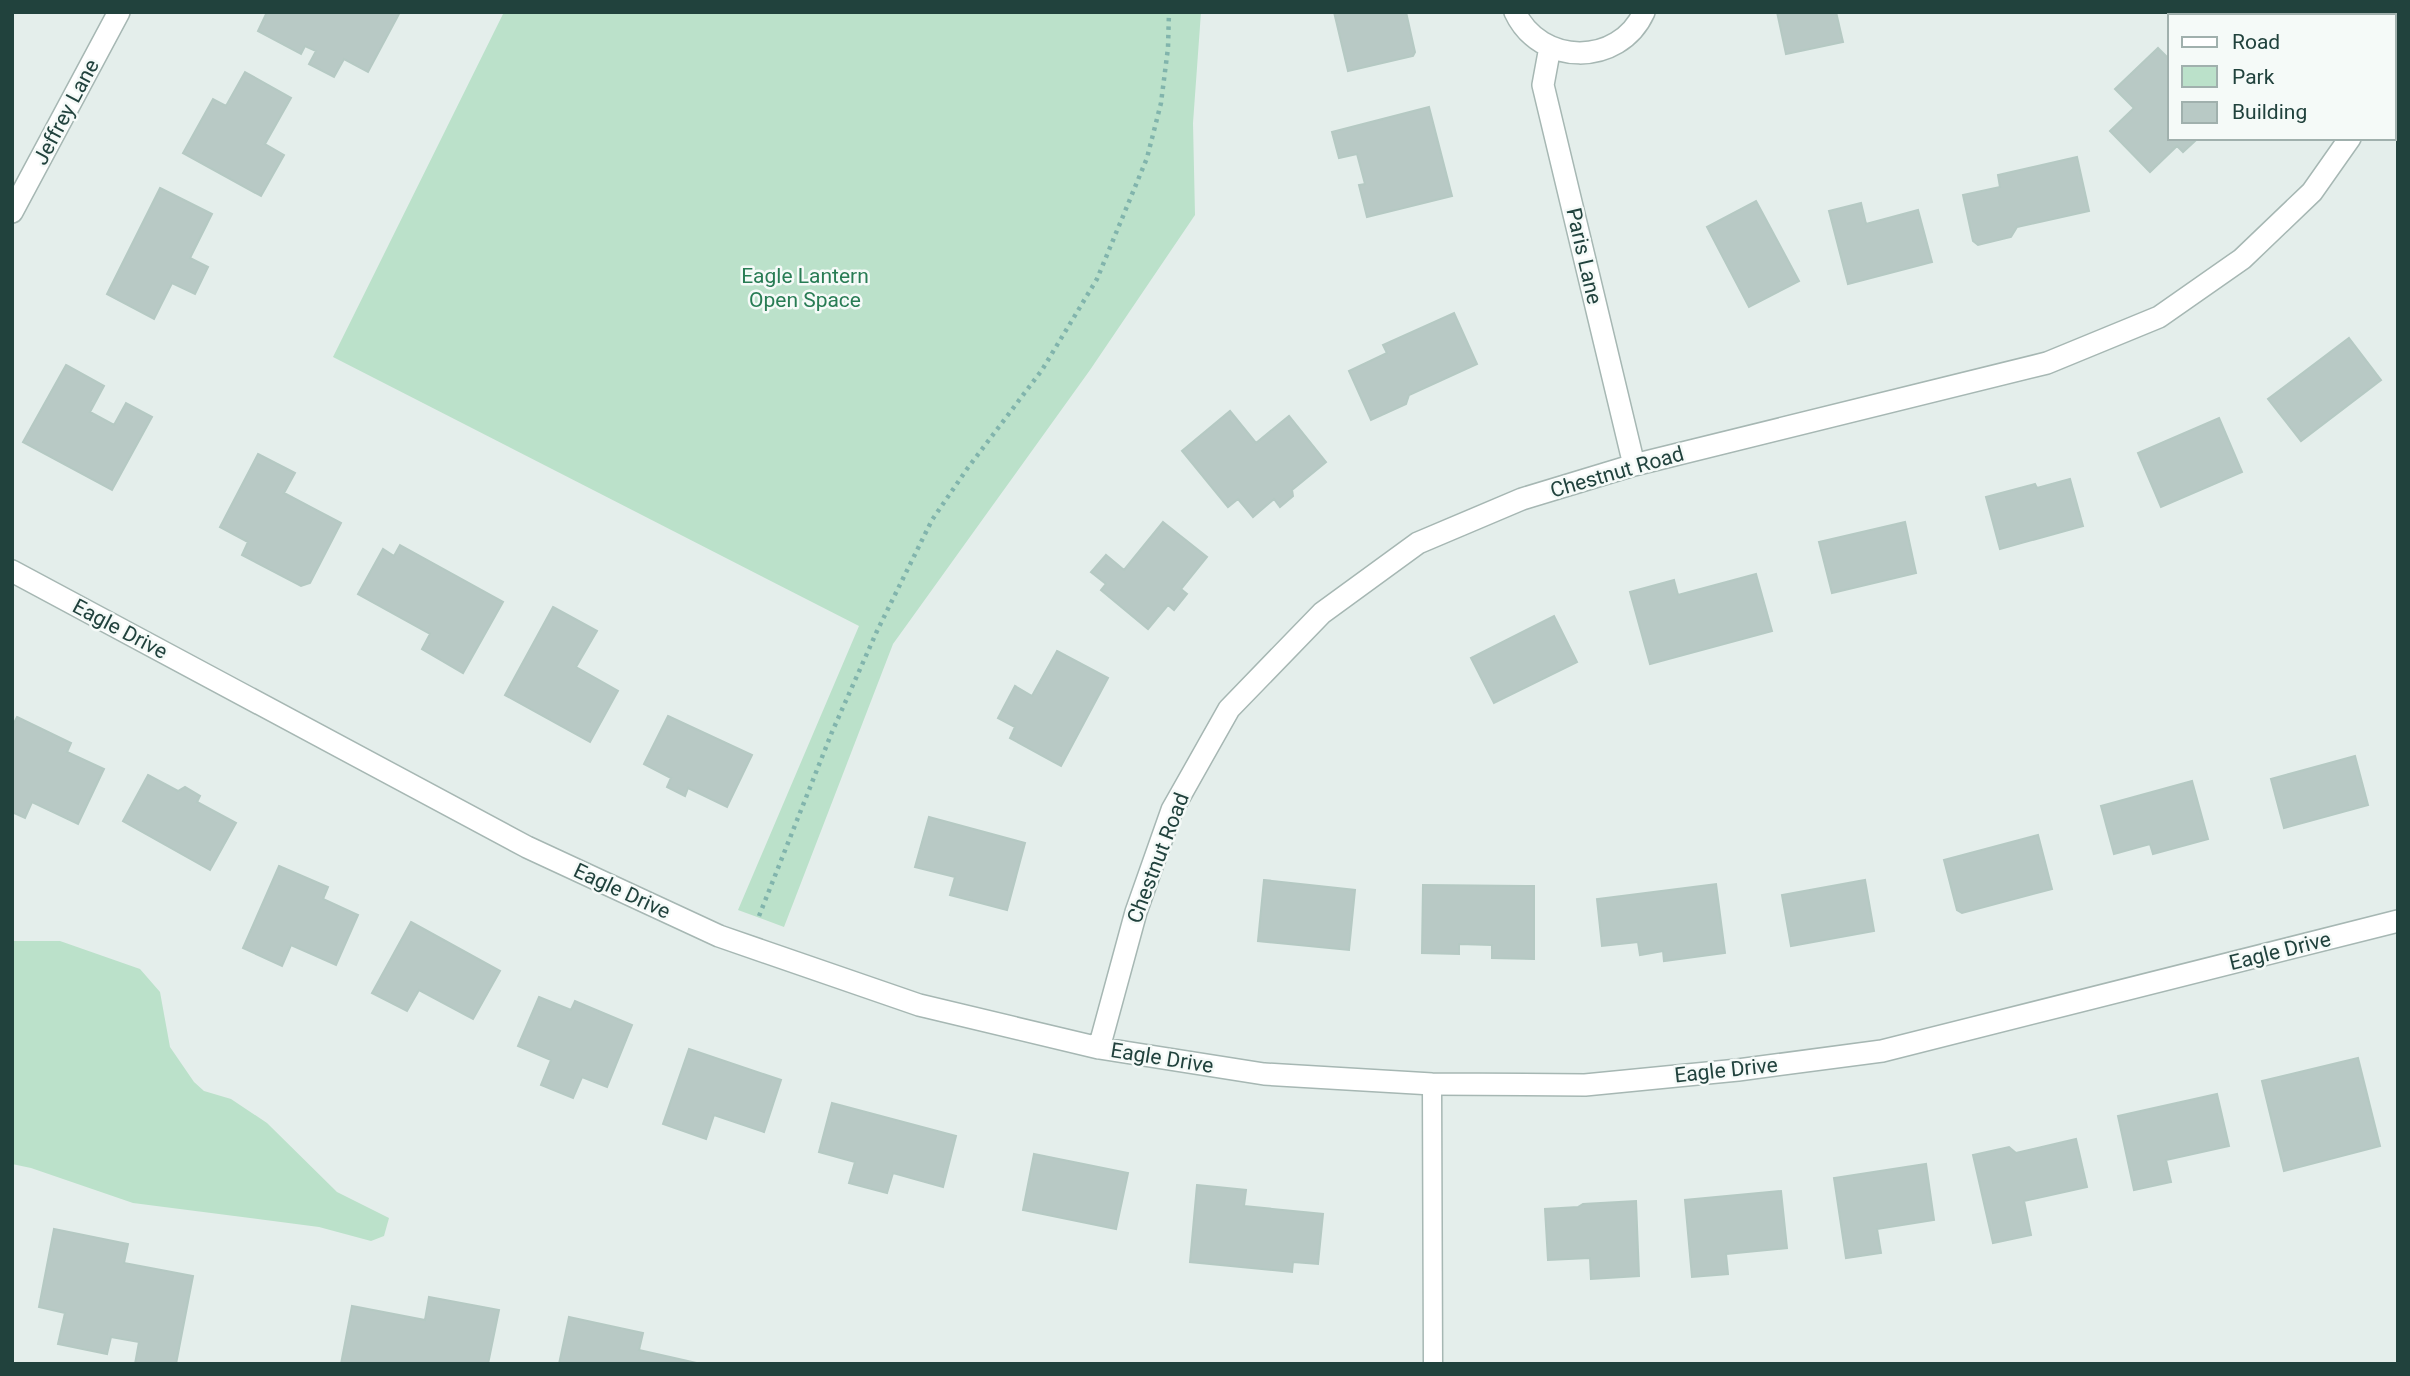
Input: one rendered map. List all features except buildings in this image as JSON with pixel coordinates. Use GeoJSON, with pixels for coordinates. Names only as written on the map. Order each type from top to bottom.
{"type":"FeatureCollection","features":[{"type":"Feature","properties":{"kind":"street","name":"Jeffrey Lane"},"geometry":{"type":"LineString","coordinates":[[12,212],[119,12]]}},
{"type":"Feature","properties":{"kind":"street"},"geometry":{"type":"LineString","coordinates":[[1515,12],[1520,23],[1536,40],[1557,51],[1581,55],[1603,50],[1624,39],[1644,12]]}},
{"type":"Feature","properties":{"kind":"street","name":"Paris Lane"},"geometry":{"type":"LineString","coordinates":[[1550,47],[1543,85],[1634,465]]}},
{"type":"Feature","properties":{"kind":"street","name":"Chestnut Road"},"geometry":{"type":"LineString","coordinates":[[1099,1048],[1136,912],[1172,810],[1228,709],[1322,614],[1418,543],[1522,499],[1634,465],[2047,363],[2159,317],[2242,259],[2312,192],[2349,140]]}},
{"type":"Feature","properties":{"kind":"street","name":"Eagle Drive"},"geometry":{"type":"LineString","coordinates":[[12,571],[527,847],[719,936],[919,1005],[1099,1048],[1264,1074],[1432,1084],[1585,1085],[1738,1070],[1882,1051],[2398,921]]}},
{"type":"Feature","properties":{"kind":"lane"},"geometry":{"type":"LineString","coordinates":[[1432,1084],[1433,1364]]}},
{"type":"Feature","properties":{"kind":"path"},"geometry":{"type":"LineString","coordinates":[[747,946],[832,732],[877,631],[932,520],[1042,370],[1097,279],[1147,158],[1161,103],[1168,48],[1169,12]]}},
{"type":"Feature","properties":{"kind":"green space","name":"Eagle Lantern Open Space"},"geometry":{"type":"Polygon","coordinates":[[[504,12],[1201,12],[1193,123],[1195,215],[1090,370],[893,644],[784,927],[738,910],[859,626],[333,357],[504,12]]]}},
{"type":"Feature","properties":{"kind":"green space"},"geometry":{"type":"Polygon","coordinates":[[[12,941],[60,941],[140,969],[160,992],[170,1047],[194,1082],[204,1091],[231,1099],[267,1123],[337,1192],[389,1218],[384,1236],[371,1241],[319,1227],[133,1203],[12,1164],[12,941]]]}}]}
